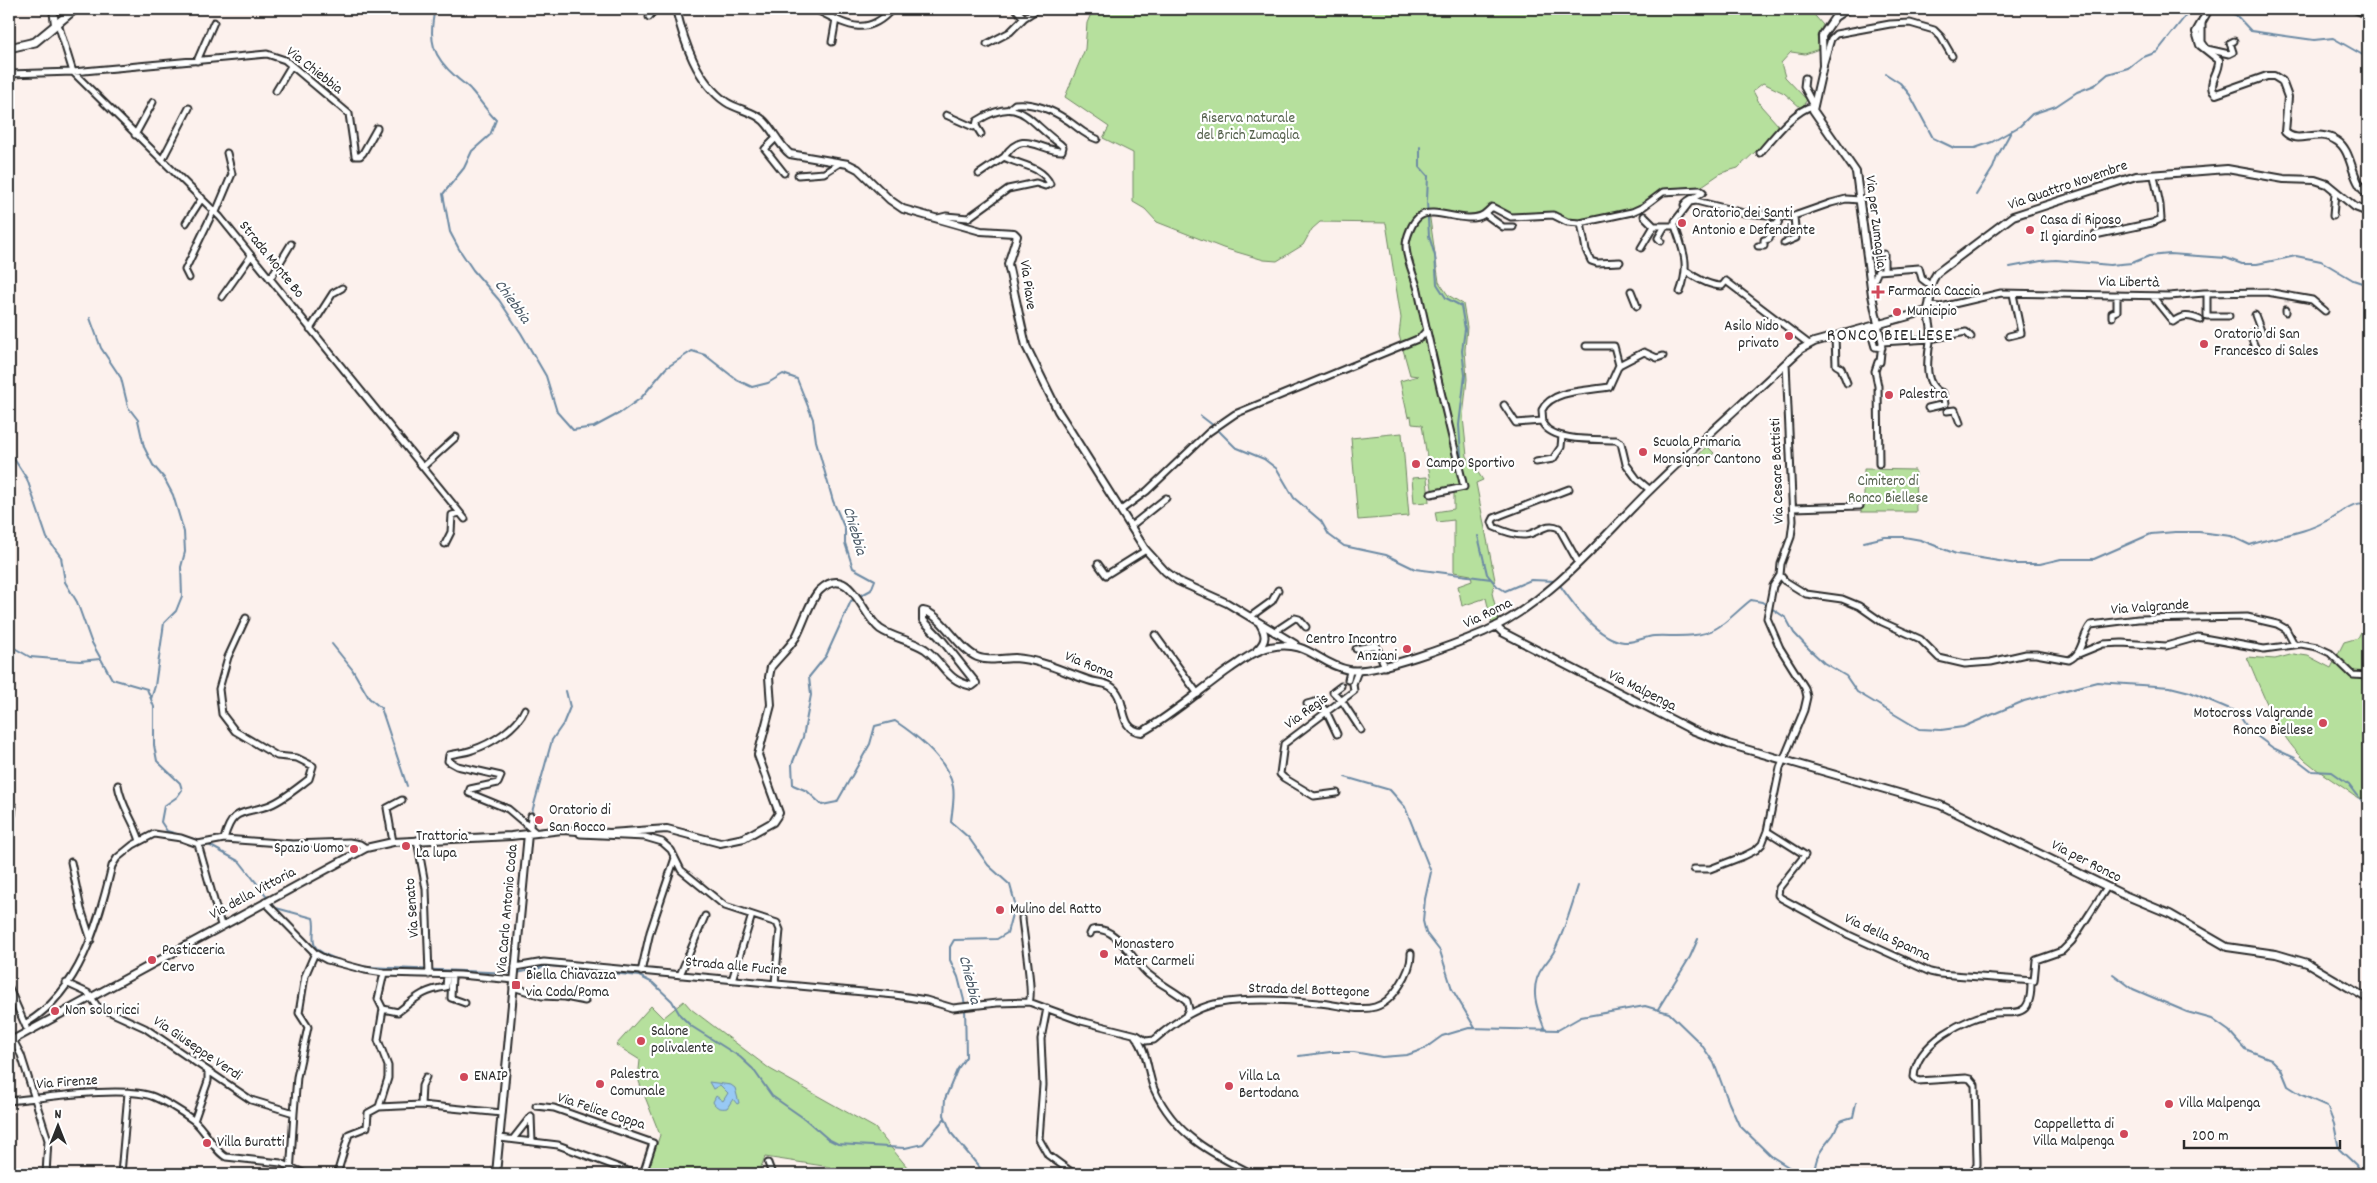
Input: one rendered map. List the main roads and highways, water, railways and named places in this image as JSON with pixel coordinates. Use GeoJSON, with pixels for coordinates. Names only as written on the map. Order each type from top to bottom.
{"type":"FeatureCollection","features":[{"type":"Feature","properties":{"kind":"main road"},"geometry":{"type":"LineString","coordinates":[[9,48],[34,42],[75,9]]}},
{"type":"Feature","properties":{"kind":"water"},"geometry":{"type":"Polygon","coordinates":[[[709,1082],[731,1085],[735,1088],[739,1103],[737,1104],[733,1099],[727,1108],[717,1107],[713,1102],[716,1096],[723,1101],[728,1093],[720,1085],[713,1089],[709,1082]]]}},
{"type":"Feature","properties":{"kind":"waterway","name":"Chiebbia"},"geometry":{"type":"LineString","coordinates":[[435,9],[432,39],[437,54],[448,69],[469,88],[496,120],[490,135],[472,151],[464,168],[443,194],[450,232],[473,270],[499,300],[521,333],[546,376],[557,412],[573,430],[594,427],[620,413],[641,398],[666,368],[692,351],[705,355],[737,380],[752,387],[768,383],[783,374],[797,379],[813,419],[816,441],[833,501],[845,529],[845,543],[853,568],[875,580],[871,590],[851,601],[826,656],[809,677],[811,695],[803,737],[792,764],[793,785],[807,791],[822,805],[837,802],[870,744],[875,726],[895,721],[930,749],[945,767],[954,791],[951,822],[969,838],[988,865],[1010,885],[1015,903],[1007,933],[997,939],[954,940],[950,947],[950,960],[958,977],[965,1004],[966,1057],[957,1070],[945,1099],[944,1115],[952,1134],[985,1174]]}},
{"type":"Feature","properties":{"kind":"waterway"},"geometry":{"type":"LineString","coordinates":[[1886,74],[1900,83],[1910,95],[1933,138],[1954,148],[1975,148],[1992,142],[2020,126],[2032,114],[2056,106],[2077,92],[2095,85],[2108,74],[2128,68],[2141,58],[2157,52],[2191,9]]}},
{"type":"Feature","properties":{"kind":"waterway"},"geometry":{"type":"LineString","coordinates":[[2219,9],[2236,15],[2251,31],[2314,40],[2333,38],[2368,58]]}},
{"type":"Feature","properties":{"kind":"waterway"},"geometry":{"type":"LineString","coordinates":[[1976,195],[1993,168],[2012,130]]}},
{"type":"Feature","properties":{"kind":"waterway"},"geometry":{"type":"LineString","coordinates":[[1420,147],[1420,167],[1428,176],[1427,200]]}},
{"type":"Feature","properties":{"kind":"waterway"},"geometry":{"type":"LineString","coordinates":[[1427,202],[1429,236],[1435,256],[1437,284],[1446,298],[1461,306],[1465,329],[1462,351],[1465,375],[1459,425],[1462,469]]}},
{"type":"Feature","properties":{"kind":"waterway"},"geometry":{"type":"LineString","coordinates":[[2010,267],[2056,260],[2110,265],[2132,263],[2149,256],[2170,254],[2226,258],[2242,264],[2257,264],[2296,256],[2321,261],[2353,280],[2368,285]]}},
{"type":"Feature","properties":{"kind":"waterway"},"geometry":{"type":"LineString","coordinates":[[90,318],[101,348],[121,378],[128,407],[138,420],[144,447],[153,465],[164,478],[173,495],[184,532],[185,552],[181,567],[182,596],[176,611],[164,623],[155,686],[151,699]]}},
{"type":"Feature","properties":{"kind":"waterway"},"geometry":{"type":"LineString","coordinates":[[1201,416],[1214,426]]}},
{"type":"Feature","properties":{"kind":"waterway"},"geometry":{"type":"LineString","coordinates":[[1217,429],[1235,447],[1264,459],[1277,469],[1294,498],[1321,521],[1329,535],[1344,546],[1386,555],[1415,569],[1491,579],[1505,591],[1531,580],[1556,581]]}},
{"type":"Feature","properties":{"kind":"waterway"},"geometry":{"type":"LineString","coordinates":[[9,451],[27,479],[47,538],[61,557],[65,582],[77,602],[91,641],[112,679],[147,689],[154,707],[154,745],[157,761],[180,783],[182,790],[177,797],[164,806],[161,822],[167,831],[203,842]]}},
{"type":"Feature","properties":{"kind":"waterway"},"geometry":{"type":"LineString","coordinates":[[1463,473],[1466,480]]}},
{"type":"Feature","properties":{"kind":"waterway"},"geometry":{"type":"LineString","coordinates":[[1864,542],[1885,537],[1904,537],[1921,540],[1956,554],[2017,564],[2040,564],[2061,559],[2094,559],[2151,534],[2199,532],[2231,536],[2250,545],[2308,529],[2332,518],[2351,506],[2368,503]]}},
{"type":"Feature","properties":{"kind":"waterway"},"geometry":{"type":"LineString","coordinates":[[1478,536],[1487,574],[1491,579]]}},
{"type":"Feature","properties":{"kind":"waterway"},"geometry":{"type":"LineString","coordinates":[[1559,584],[1595,628],[1614,639],[1624,642],[1632,642],[1654,636],[1685,636],[1708,632],[1724,623],[1751,600],[1762,602],[1786,618],[1794,633],[1810,650],[1824,663],[1846,676],[1857,692],[1919,729],[1941,730],[1963,727],[2024,701],[2097,682],[2170,687],[2190,692],[2237,712],[2249,730],[2273,748],[2295,758],[2312,771],[2332,772],[2349,784],[2368,809]]}},
{"type":"Feature","properties":{"kind":"waterway"},"geometry":{"type":"LineString","coordinates":[[332,644],[352,669],[369,698],[381,708],[407,786]]}},
{"type":"Feature","properties":{"kind":"waterway"},"geometry":{"type":"LineString","coordinates":[[9,645],[30,657],[80,661],[100,659]]}},
{"type":"Feature","properties":{"kind":"waterway"},"geometry":{"type":"LineString","coordinates":[[532,812],[552,740],[563,724],[570,707],[566,691]]}},
{"type":"Feature","properties":{"kind":"waterway"},"geometry":{"type":"LineString","coordinates":[[1345,777],[1390,790],[1405,807],[1431,872],[1425,899],[1423,921],[1426,933],[1440,951],[1452,989],[1475,1028]]}},
{"type":"Feature","properties":{"kind":"waterway"},"geometry":{"type":"LineString","coordinates":[[207,844],[240,862],[276,908],[313,918],[313,940],[315,946],[318,950],[331,957],[367,967],[512,973]]}},
{"type":"Feature","properties":{"kind":"waterway"},"geometry":{"type":"LineString","coordinates":[[1545,1030],[1535,999],[1536,982],[1538,975],[1556,948],[1578,886]]}},
{"type":"Feature","properties":{"kind":"waterway"},"geometry":{"type":"LineString","coordinates":[[1658,1009],[1690,957],[1698,939]]}},
{"type":"Feature","properties":{"kind":"waterway"},"geometry":{"type":"LineString","coordinates":[[517,973],[549,966],[639,976],[653,983],[672,1001],[680,1015],[691,1026],[740,1057],[753,1069],[772,1096],[805,1119],[828,1139],[838,1144],[905,1148],[923,1144],[945,1118]]}},
{"type":"Feature","properties":{"kind":"waterway"},"geometry":{"type":"LineString","coordinates":[[2113,974],[2133,989],[2187,1012],[2212,1019],[2229,1031],[2245,1049],[2271,1059],[2281,1069],[2288,1086],[2302,1095],[2327,1106],[2334,1124],[2339,1149],[2356,1165],[2360,1174]]}},
{"type":"Feature","properties":{"kind":"waterway"},"geometry":{"type":"LineString","coordinates":[[1299,1056],[1330,1052],[1354,1052],[1382,1057],[1407,1055],[1424,1049],[1442,1036],[1469,1028],[1558,1030],[1581,1017],[1645,1006],[1669,1013],[1701,1044],[1714,1063],[1739,1125],[1771,1156],[1790,1168],[1813,1174]]}},
{"type":"Feature","properties":{"kind":"waterway"},"geometry":{"type":"LineString","coordinates":[[1814,1174],[1820,1153],[1840,1122],[1853,1117],[1856,1103]]}},
{"type":"Feature","properties":{"kind":"tunnel"},"geometry":{"type":"LineString","coordinates":[[2286,310],[2287,300]]}},
{"type":"Feature","properties":{"kind":"place","name":"Oratorio dei Santi Antonio e Defendente"},"geometry":{"type":"Point","coordinates":[1682,223]}},
{"type":"Feature","properties":{"kind":"place","name":"Casa di Riposo Il giardino"},"geometry":{"type":"Point","coordinates":[2030,230]}},
{"type":"Feature","properties":{"kind":"place","name":"Farmacia Caccia"},"geometry":{"type":"Point","coordinates":[1878,292]}},
{"type":"Feature","properties":{"kind":"place","name":"Municipio"},"geometry":{"type":"Point","coordinates":[1897,312]}},
{"type":"Feature","properties":{"kind":"place","name":"Asilo Nido privato"},"geometry":{"type":"Point","coordinates":[1789,336]}},
{"type":"Feature","properties":{"kind":"place","name":"Oratorio di San Francesco di Sales"},"geometry":{"type":"Point","coordinates":[2204,344]}},
{"type":"Feature","properties":{"kind":"place","name":"Palestra"},"geometry":{"type":"Point","coordinates":[1889,395]}},
{"type":"Feature","properties":{"kind":"place","name":"Scuola Primaria Monsignor Cantono"},"geometry":{"type":"Point","coordinates":[1643,452]}},
{"type":"Feature","properties":{"kind":"place","name":"Campo Sportivo"},"geometry":{"type":"Point","coordinates":[1416,464]}},
{"type":"Feature","properties":{"kind":"place","name":"Centro Incontro Anziani"},"geometry":{"type":"Point","coordinates":[1407,649]}},
{"type":"Feature","properties":{"kind":"place","name":"Motocross Valgrande Ronco Biellese"},"geometry":{"type":"Point","coordinates":[2323,723]}},
{"type":"Feature","properties":{"kind":"place","name":"Oratorio di San Rocco"},"geometry":{"type":"Point","coordinates":[539,820]}},
{"type":"Feature","properties":{"kind":"place","name":"Trattoria La lupa"},"geometry":{"type":"Point","coordinates":[406,846]}},
{"type":"Feature","properties":{"kind":"place","name":"Spazio Uomo"},"geometry":{"type":"Point","coordinates":[354,849]}},
{"type":"Feature","properties":{"kind":"place","name":"Mulino del Ratto"},"geometry":{"type":"Point","coordinates":[1000,910]}},
{"type":"Feature","properties":{"kind":"place","name":"Monastero Mater Carmeli"},"geometry":{"type":"Point","coordinates":[1104,954]}},
{"type":"Feature","properties":{"kind":"place","name":"Pasticceria Cervo"},"geometry":{"type":"Point","coordinates":[152,960]}},
{"type":"Feature","properties":{"kind":"place","name":"Biella Chiavazza via Coda/Poma"},"geometry":{"type":"Point","coordinates":[516,985]}},
{"type":"Feature","properties":{"kind":"place","name":"Non solo ricci"},"geometry":{"type":"Point","coordinates":[55,1011]}},
{"type":"Feature","properties":{"kind":"place","name":"Salone polivalente"},"geometry":{"type":"Point","coordinates":[641,1041]}},
{"type":"Feature","properties":{"kind":"place","name":"ENAIP"},"geometry":{"type":"Point","coordinates":[464,1077]}},
{"type":"Feature","properties":{"kind":"place","name":"Palestra Comunale"},"geometry":{"type":"Point","coordinates":[600,1084]}},
{"type":"Feature","properties":{"kind":"place","name":"Villa La Bertodana"},"geometry":{"type":"Point","coordinates":[1229,1086]}},
{"type":"Feature","properties":{"kind":"place","name":"Villa Malpenga"},"geometry":{"type":"Point","coordinates":[2169,1104]}},
{"type":"Feature","properties":{"kind":"place","name":"Cappelletta di Villa Malpenga"},"geometry":{"type":"Point","coordinates":[2124,1134]}},
{"type":"Feature","properties":{"kind":"place","name":"Villa Buratti"},"geometry":{"type":"Point","coordinates":[207,1143]}},
{"type":"Feature","properties":{"kind":"district","name":"RONCO BIELLESE"},"geometry":{"type":"Point","coordinates":[1890,336]}},
{"type":"Feature","properties":{"kind":"park label","name":"Riserva naturale del Brich Zumaglia"},"geometry":{"type":"Point","coordinates":[1248,128]}},
{"type":"Feature","properties":{"kind":"park label","name":"Cimitero di Ronco Biellese"},"geometry":{"type":"Point","coordinates":[1888,490]}}]}
